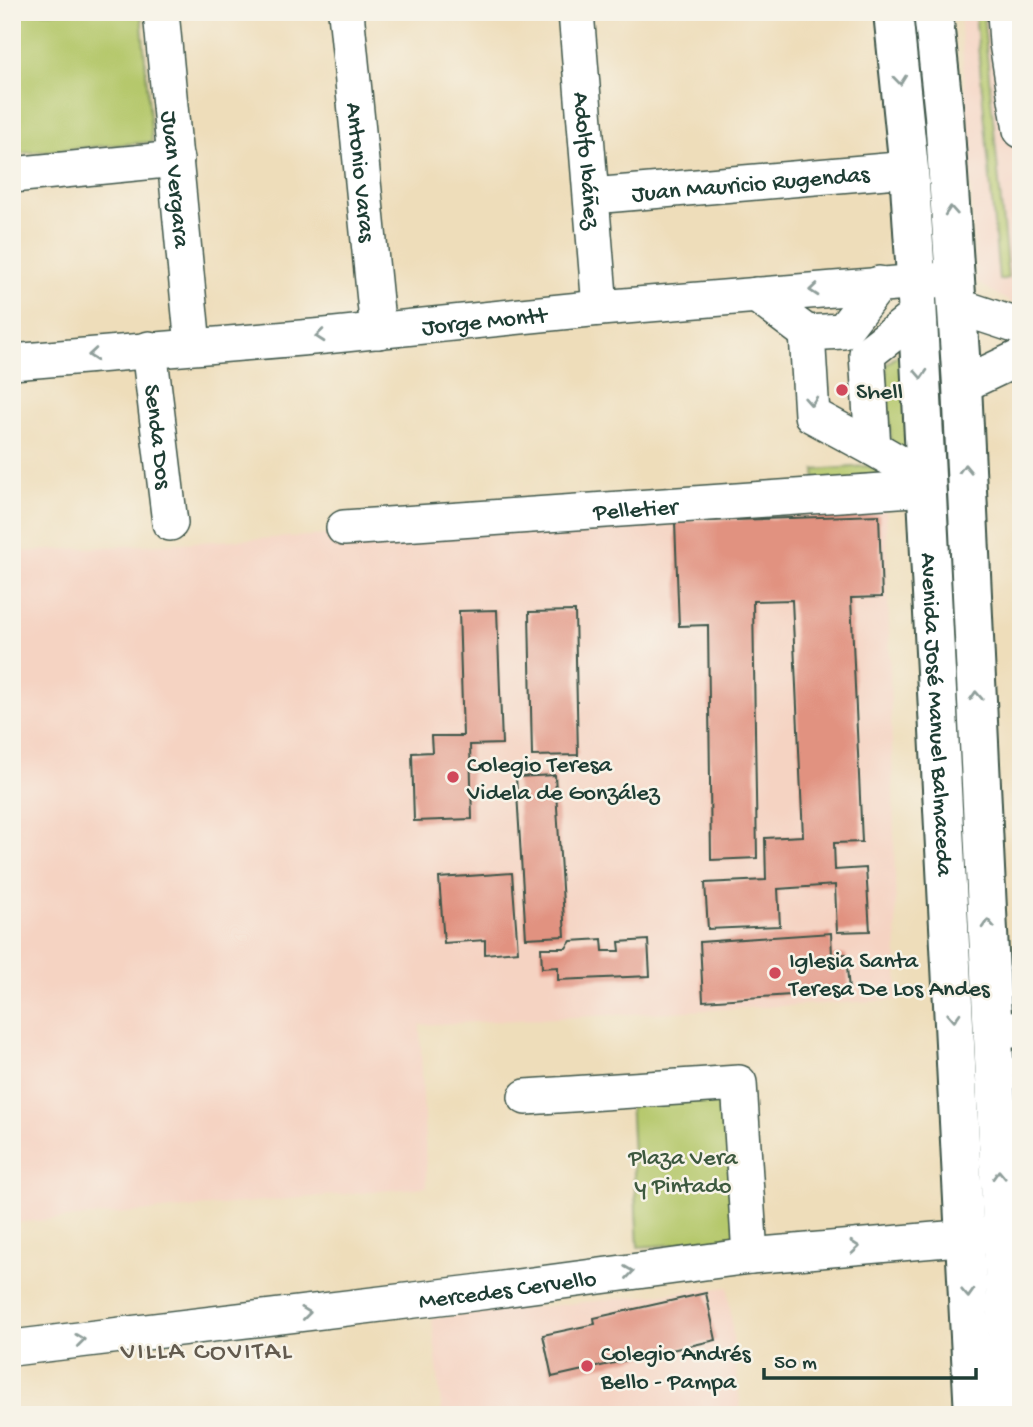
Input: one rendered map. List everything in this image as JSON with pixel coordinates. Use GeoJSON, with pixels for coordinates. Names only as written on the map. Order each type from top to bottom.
{"type":"FeatureCollection","features":[{"type":"Feature","properties":{"kind":"main road","name":"Avenida José Manuel Balmaceda"},"geometry":{"type":"LineString","coordinates":[[892,12],[909,169],[905,293],[927,484],[983,1236],[1011,1415]]}},
{"type":"Feature","properties":{"kind":"main road","name":"Avenida José Manuel Balmaceda"},"geometry":{"type":"LineString","coordinates":[[933,12],[944,115],[1007,1030],[983,1236],[974,1415]]}},
{"type":"Feature","properties":{"kind":"street","name":"Juan Vergara"},"geometry":{"type":"LineString","coordinates":[[161,12],[193,346]]}},
{"type":"Feature","properties":{"kind":"street","name":"Antonio Varas"},"geometry":{"type":"LineString","coordinates":[[346,12],[378,331]]}},
{"type":"Feature","properties":{"kind":"street","name":"Adolfo Ibáñez"},"geometry":{"type":"LineString","coordinates":[[576,12],[600,308]]}},
{"type":"Feature","properties":{"kind":"street"},"geometry":{"type":"LineString","coordinates":[[1005,12],[1007,43],[1021,130]]}},
{"type":"Feature","properties":{"kind":"street"},"geometry":{"type":"LineString","coordinates":[[12,176],[176,159]]}},
{"type":"Feature","properties":{"kind":"street","name":"Juan Mauricio Rugendas"},"geometry":{"type":"LineString","coordinates":[[592,196],[909,169]]}},
{"type":"Feature","properties":{"kind":"street"},"geometry":{"type":"LineString","coordinates":[[855,343],[905,293]]}},
{"type":"Feature","properties":{"kind":"street"},"geometry":{"type":"LineString","coordinates":[[855,343],[905,293]]}},
{"type":"Feature","properties":{"kind":"street"},"geometry":{"type":"LineString","coordinates":[[956,293],[1021,327]]}},
{"type":"Feature","properties":{"kind":"street","name":"Jorge Montt"},"geometry":{"type":"LineString","coordinates":[[12,362],[756,295],[956,293]]}},
{"type":"Feature","properties":{"kind":"street"},"geometry":{"type":"LineString","coordinates":[[756,295],[807,333],[855,343]]}},
{"type":"Feature","properties":{"kind":"street"},"geometry":{"type":"LineString","coordinates":[[807,333],[812,415],[873,448],[927,484]]}},
{"type":"Feature","properties":{"kind":"street"},"geometry":{"type":"LineString","coordinates":[[855,343],[873,448]]}},
{"type":"Feature","properties":{"kind":"street","name":"Senda Dos"},"geometry":{"type":"LineString","coordinates":[[149,349],[170,523]]}},
{"type":"Feature","properties":{"kind":"street"},"geometry":{"type":"LineString","coordinates":[[962,385],[1021,357]]}},
{"type":"Feature","properties":{"kind":"street","name":"Pelletier"},"geometry":{"type":"LineString","coordinates":[[344,528],[927,484]]}},
{"type":"Feature","properties":{"kind":"street"},"geometry":{"type":"LineString","coordinates":[[527,1097],[739,1083],[750,1256]]}},
{"type":"Feature","properties":{"kind":"street","name":"Mercedes Cervello"},"geometry":{"type":"LineString","coordinates":[[12,1348],[473,1293],[750,1256],[983,1236]]}},
{"type":"Feature","properties":{"kind":"shaded area"},"geometry":{"type":"Polygon","coordinates":[[[960,12],[1021,12],[1021,309],[977,282],[960,12]]]}},
{"type":"Feature","properties":{"kind":"shaded area","name":"Colegio Teresa Videla de González"},"geometry":{"type":"Polygon","coordinates":[[[886,505],[898,1000],[420,1025],[427,1187],[12,1223],[12,552],[886,505]]]}},
{"type":"Feature","properties":{"kind":"shaded area","name":"Colegio Andrés Bello - Pampa"},"geometry":{"type":"Polygon","coordinates":[[[728,1287],[741,1415],[442,1415],[432,1318],[728,1287]]]}},
{"type":"Feature","properties":{"kind":"green space"},"geometry":{"type":"Polygon","coordinates":[[[12,12],[141,12],[152,142],[12,154],[12,12]]]}},
{"type":"Feature","properties":{"kind":"green space"},"geometry":{"type":"Polygon","coordinates":[[[975,12],[983,12],[1008,278],[999,280],[975,12]]]}},
{"type":"Feature","properties":{"kind":"green space"},"geometry":{"type":"Polygon","coordinates":[[[911,344],[917,460],[891,444],[886,365],[911,344]]]}},
{"type":"Feature","properties":{"kind":"green space"},"geometry":{"type":"Polygon","coordinates":[[[866,466],[892,472],[816,489],[815,470],[866,466]]]}},
{"type":"Feature","properties":{"kind":"green space","name":"Plaza Vera y Pintado"},"geometry":{"type":"Polygon","coordinates":[[[728,1093],[736,1241],[638,1247],[630,1099],[728,1093]]]}},
{"type":"Feature","properties":{"kind":"building"},"geometry":{"type":"Polygon","coordinates":[[[879,515],[882,597],[851,598],[862,842],[834,843],[835,870],[866,868],[870,931],[837,932],[835,885],[778,889],[780,926],[708,929],[705,883],[766,880],[765,838],[803,836],[792,600],[753,601],[757,858],[711,860],[708,625],[679,626],[675,522],[879,515]]]}},
{"type":"Feature","properties":{"kind":"building"},"geometry":{"type":"Polygon","coordinates":[[[497,610],[502,744],[470,745],[472,819],[414,821],[412,753],[432,752],[431,736],[463,736],[459,611],[497,610]]]}},
{"type":"Feature","properties":{"kind":"building"},"geometry":{"type":"Polygon","coordinates":[[[575,611],[578,755],[532,756],[529,612],[575,611]]]}},
{"type":"Feature","properties":{"kind":"building"},"geometry":{"type":"Polygon","coordinates":[[[555,775],[565,936],[526,938],[516,777],[555,775]]]}},
{"type":"Feature","properties":{"kind":"building"},"geometry":{"type":"Polygon","coordinates":[[[512,873],[518,951],[485,954],[485,940],[444,943],[439,878],[512,873]]]}},
{"type":"Feature","properties":{"kind":"building","name":"Iglesia Santa Teresa De Los Andes"},"geometry":{"type":"Polygon","coordinates":[[[831,933],[832,955],[846,954],[849,991],[703,1001],[700,942],[831,933]]]}},
{"type":"Feature","properties":{"kind":"building"},"geometry":{"type":"Polygon","coordinates":[[[602,939],[603,951],[620,951],[619,942],[648,940],[650,976],[558,980],[558,967],[542,968],[541,948],[566,948],[571,941],[602,939]]]}},
{"type":"Feature","properties":{"kind":"building"},"geometry":{"type":"Polygon","coordinates":[[[706,1293],[716,1340],[552,1377],[543,1335],[595,1324],[594,1318],[706,1293]]]}},
{"type":"Feature","properties":{"kind":"place","name":"Shell"},"geometry":{"type":"Point","coordinates":[842,390]}},
{"type":"Feature","properties":{"kind":"place","name":"Colegio Teresa Videla de González"},"geometry":{"type":"Point","coordinates":[453,777]}},
{"type":"Feature","properties":{"kind":"place","name":"Iglesia Santa Teresa De Los Andes"},"geometry":{"type":"Point","coordinates":[775,973]}},
{"type":"Feature","properties":{"kind":"place","name":"Colegio Andrés Bello - Pampa"},"geometry":{"type":"Point","coordinates":[587,1366]}},
{"type":"Feature","properties":{"kind":"district","name":"VILLA COVITAL"},"geometry":{"type":"Point","coordinates":[207,1349]}}]}
